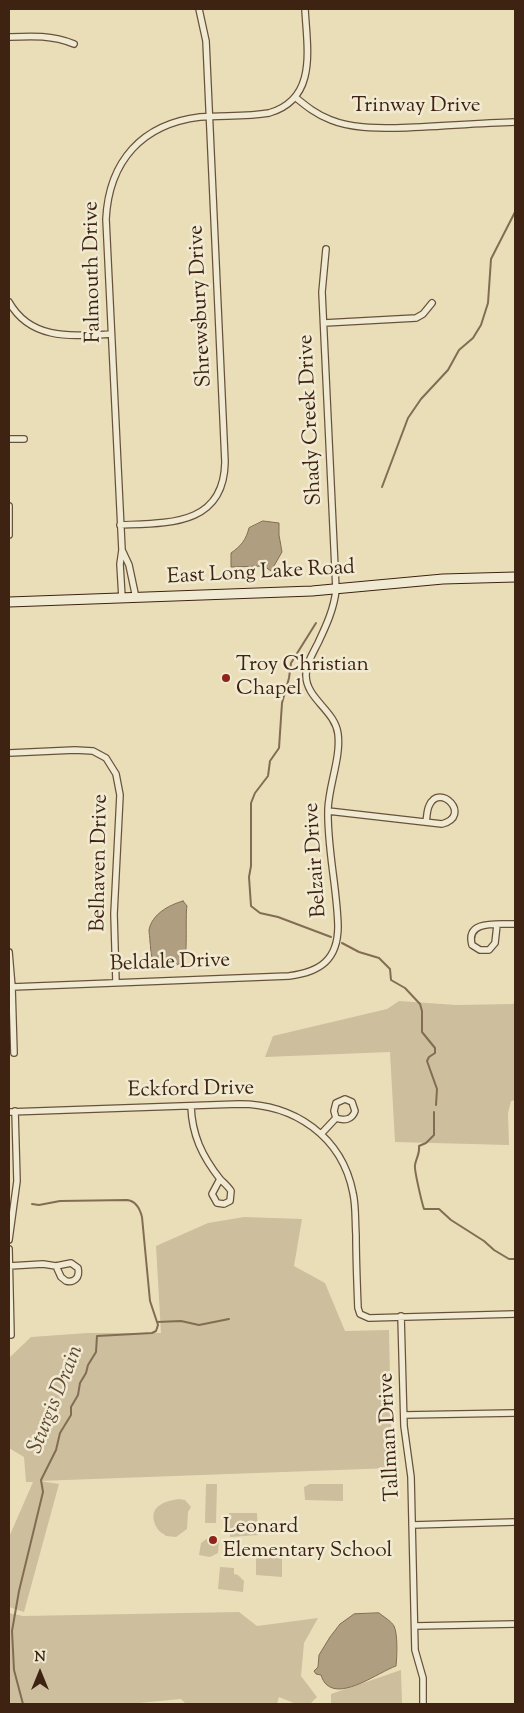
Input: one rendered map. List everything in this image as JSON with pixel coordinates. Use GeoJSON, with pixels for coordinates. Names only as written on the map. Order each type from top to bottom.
{"type":"FeatureCollection","features":[{"type":"Feature","properties":{"kind":"main road","name":"East Long Lake Road"},"geometry":{"type":"LineString","coordinates":[[9,602],[336,590],[443,579],[515,578]]}},
{"type":"Feature","properties":{"kind":"street","name":"Shrewsbury Drive"},"geometry":{"type":"LineString","coordinates":[[120,525],[170,522],[194,516],[203,511],[212,501],[219,492],[224,478],[225,453],[206,41],[199,9]]}},
{"type":"Feature","properties":{"kind":"street"},"geometry":{"type":"LineString","coordinates":[[295,97],[303,84],[308,66],[305,9]]}},
{"type":"Feature","properties":{"kind":"street"},"geometry":{"type":"LineString","coordinates":[[9,37],[44,36],[62,39],[74,44]]}},
{"type":"Feature","properties":{"kind":"street","name":"Falmouth Drive"},"geometry":{"type":"LineString","coordinates":[[122,598],[120,564],[122,550],[106,219],[112,179],[133,148],[152,132],[177,121],[269,113],[280,109],[295,97]]}},
{"type":"Feature","properties":{"kind":"street","name":"Trinway Drive"},"geometry":{"type":"LineString","coordinates":[[295,97],[323,117],[357,126],[416,128],[515,122]]}},
{"type":"Feature","properties":{"kind":"street","name":"Shady Creek Drive"},"geometry":{"type":"LineString","coordinates":[[326,249],[322,282],[336,590]]}},
{"type":"Feature","properties":{"kind":"street"},"geometry":{"type":"LineString","coordinates":[[324,323],[416,318],[423,314],[432,303]]}},
{"type":"Feature","properties":{"kind":"street"},"geometry":{"type":"LineString","coordinates":[[10,305],[25,320],[46,332],[72,336],[111,334]]}},
{"type":"Feature","properties":{"kind":"street"},"geometry":{"type":"LineString","coordinates":[[9,439],[24,438]]}},
{"type":"Feature","properties":{"kind":"street"},"geometry":{"type":"LineString","coordinates":[[9,506],[9,535]]}},
{"type":"Feature","properties":{"kind":"street","name":"Falmouth Drive"},"geometry":{"type":"LineString","coordinates":[[122,550],[129,565],[136,598]]}},
{"type":"Feature","properties":{"kind":"street","name":"Belzair Drive"},"geometry":{"type":"LineString","coordinates":[[326,962],[333,951],[338,932],[328,811],[338,734],[332,718],[308,686],[306,673],[310,658],[332,612],[336,590]]}},
{"type":"Feature","properties":{"kind":"street","name":"Belhaven Drive"},"geometry":{"type":"LineString","coordinates":[[9,753],[93,751],[106,758],[116,774],[119,784],[120,808],[114,905],[116,982]]}},
{"type":"Feature","properties":{"kind":"street"},"geometry":{"type":"LineString","coordinates":[[328,811],[442,824],[450,820],[454,812],[453,804],[450,800],[442,797],[434,799],[428,806],[426,822]]}},
{"type":"Feature","properties":{"kind":"street"},"geometry":{"type":"LineString","coordinates":[[497,925],[495,943],[489,950],[480,950],[472,945],[470,937],[475,928],[485,925],[515,924]]}},
{"type":"Feature","properties":{"kind":"street"},"geometry":{"type":"LineString","coordinates":[[9,952],[14,1054]]}},
{"type":"Feature","properties":{"kind":"street","name":"Beldale Drive"},"geometry":{"type":"LineString","coordinates":[[12,987],[289,976],[315,970],[326,962]]}},
{"type":"Feature","properties":{"kind":"street","name":"Eckford Drive"},"geometry":{"type":"LineString","coordinates":[[12,1112],[251,1104],[272,1107],[298,1117],[321,1134],[333,1148],[342,1163],[353,1192],[358,1310],[360,1314],[366,1317],[515,1314]]}},
{"type":"Feature","properties":{"kind":"street"},"geometry":{"type":"LineString","coordinates":[[191,1106],[192,1123],[196,1138],[203,1155],[220,1179]]}},
{"type":"Feature","properties":{"kind":"street"},"geometry":{"type":"LineString","coordinates":[[9,1240],[17,1181],[12,1112]]}},
{"type":"Feature","properties":{"kind":"street"},"geometry":{"type":"LineString","coordinates":[[321,1134],[336,1118]]}},
{"type":"Feature","properties":{"kind":"street"},"geometry":{"type":"LineString","coordinates":[[9,1249],[12,1335]]}},
{"type":"Feature","properties":{"kind":"street"},"geometry":{"type":"LineString","coordinates":[[9,1266],[43,1264],[56,1266]]}},
{"type":"Feature","properties":{"kind":"street","name":"Tallman Drive"},"geometry":{"type":"LineString","coordinates":[[401,1316],[404,1415],[411,1477],[416,1654],[423,1678],[423,1704]]}},
{"type":"Feature","properties":{"kind":"street"},"geometry":{"type":"LineString","coordinates":[[404,1415],[515,1413]]}},
{"type":"Feature","properties":{"kind":"street"},"geometry":{"type":"LineString","coordinates":[[412,1525],[515,1522]]}},
{"type":"Feature","properties":{"kind":"street"},"geometry":{"type":"LineString","coordinates":[[415,1626],[515,1624]]}},
{"type":"Feature","properties":{"kind":"shaded area"},"geometry":{"type":"Polygon","coordinates":[[[263,521],[279,523],[282,552],[271,571],[264,566],[231,567],[231,553],[243,542],[249,528],[263,521]]]}},
{"type":"Feature","properties":{"kind":"shaded area"},"geometry":{"type":"Polygon","coordinates":[[[183,901],[187,906],[184,959],[177,965],[162,966],[151,955],[149,930],[157,915],[172,905],[183,901]]]}},
{"type":"Feature","properties":{"kind":"shaded area"},"geometry":{"type":"Polygon","coordinates":[[[399,1001],[456,1005],[513,1004],[515,1002],[515,1100],[511,1101],[508,1113],[509,1145],[395,1142],[390,1052],[265,1057],[273,1036],[387,1009],[399,1001]]]}},
{"type":"Feature","properties":{"kind":"shaded area"},"geometry":{"type":"Polygon","coordinates":[[[244,1217],[302,1219],[294,1266],[325,1283],[345,1331],[389,1330],[392,1468],[39,1481],[59,1484],[24,1612],[9,1607],[9,1537],[33,1482],[26,1482],[24,1457],[9,1448],[9,1358],[31,1337],[88,1333],[161,1333],[156,1246],[208,1223],[244,1217]]]}},
{"type":"Feature","properties":{"kind":"shaded area"},"geometry":{"type":"Polygon","coordinates":[[[206,1484],[217,1484],[216,1523],[205,1523],[206,1484]]]}},
{"type":"Feature","properties":{"kind":"shaded area"},"geometry":{"type":"Polygon","coordinates":[[[310,1484],[343,1484],[343,1501],[305,1500],[304,1487],[310,1484]]]}},
{"type":"Feature","properties":{"kind":"shaded area"},"geometry":{"type":"Polygon","coordinates":[[[179,1499],[185,1500],[191,1507],[188,1512],[187,1529],[176,1537],[166,1536],[157,1528],[154,1521],[155,1511],[162,1504],[179,1499]]]}},
{"type":"Feature","properties":{"kind":"shaded area"},"geometry":{"type":"Polygon","coordinates":[[[229,1513],[257,1513],[258,1535],[230,1537],[229,1513]]]}},
{"type":"Feature","properties":{"kind":"shaded area"},"geometry":{"type":"Polygon","coordinates":[[[209,1537],[219,1541],[218,1553],[210,1557],[199,1555],[201,1543],[209,1537]]]}},
{"type":"Feature","properties":{"kind":"shaded area"},"geometry":{"type":"Polygon","coordinates":[[[256,1553],[282,1553],[282,1577],[256,1575],[256,1553]]]}},
{"type":"Feature","properties":{"kind":"shaded area"},"geometry":{"type":"Polygon","coordinates":[[[220,1567],[234,1568],[234,1574],[244,1581],[243,1592],[218,1589],[220,1567]]]}},
{"type":"Feature","properties":{"kind":"shaded area"},"geometry":{"type":"Polygon","coordinates":[[[239,1612],[257,1626],[318,1618],[304,1643],[301,1676],[317,1697],[310,1704],[296,1704],[279,1697],[277,1704],[186,1704],[181,1699],[129,1704],[9,1704],[9,1613],[23,1616],[239,1612]]]}},
{"type":"Feature","properties":{"kind":"shaded area"},"geometry":{"type":"Polygon","coordinates":[[[379,1613],[394,1626],[397,1646],[396,1666],[351,1687],[342,1689],[327,1685],[321,1675],[316,1674],[314,1671],[318,1667],[319,1655],[330,1637],[340,1624],[354,1614],[379,1613]]]}},
{"type":"Feature","properties":{"kind":"shaded area"},"geometry":{"type":"Polygon","coordinates":[[[401,1670],[402,1704],[331,1704],[331,1694],[401,1670]]]}},
{"type":"Feature","properties":{"kind":"waterway"},"geometry":{"type":"LineString","coordinates":[[382,487],[408,418],[421,399],[448,370],[459,350],[473,338],[481,325],[488,303],[491,259],[515,212]]}},
{"type":"Feature","properties":{"kind":"waterway"},"geometry":{"type":"LineString","coordinates":[[316,623],[291,663],[282,703],[279,748],[270,761],[268,776],[255,793],[251,803],[251,866],[249,877],[251,906],[260,913],[278,917],[331,937]]}},
{"type":"Feature","properties":{"kind":"waterway"},"geometry":{"type":"LineString","coordinates":[[342,943],[359,952],[379,958],[390,969],[391,980],[405,988],[420,1004],[422,1032],[435,1048],[435,1053],[427,1061],[437,1089],[436,1105]]}},
{"type":"Feature","properties":{"kind":"waterway"},"geometry":{"type":"LineString","coordinates":[[434,1112],[434,1135],[426,1143],[419,1146],[415,1165],[424,1209],[439,1209],[451,1220],[484,1241],[494,1250],[509,1259],[515,1259]]}},
{"type":"Feature","properties":{"kind":"waterway","name":"Sturgis Drain"},"geometry":{"type":"LineString","coordinates":[[23,1704],[14,1670],[12,1631],[19,1591],[43,1492],[41,1480],[56,1450],[60,1433],[71,1415],[71,1407],[78,1395],[80,1383],[96,1352],[97,1336],[152,1333],[156,1331],[158,1325],[150,1301],[142,1217],[139,1208],[135,1204],[127,1200],[60,1201],[39,1205],[32,1204]]}},
{"type":"Feature","properties":{"kind":"waterway"},"geometry":{"type":"LineString","coordinates":[[157,1322],[181,1321],[199,1325],[229,1319]]}},
{"type":"Feature","properties":{"kind":"place","name":"Troy Christian Chapel"},"geometry":{"type":"Point","coordinates":[226,678]}},
{"type":"Feature","properties":{"kind":"place","name":"Leonard Elementary School"},"geometry":{"type":"Point","coordinates":[213,1540]}}]}
